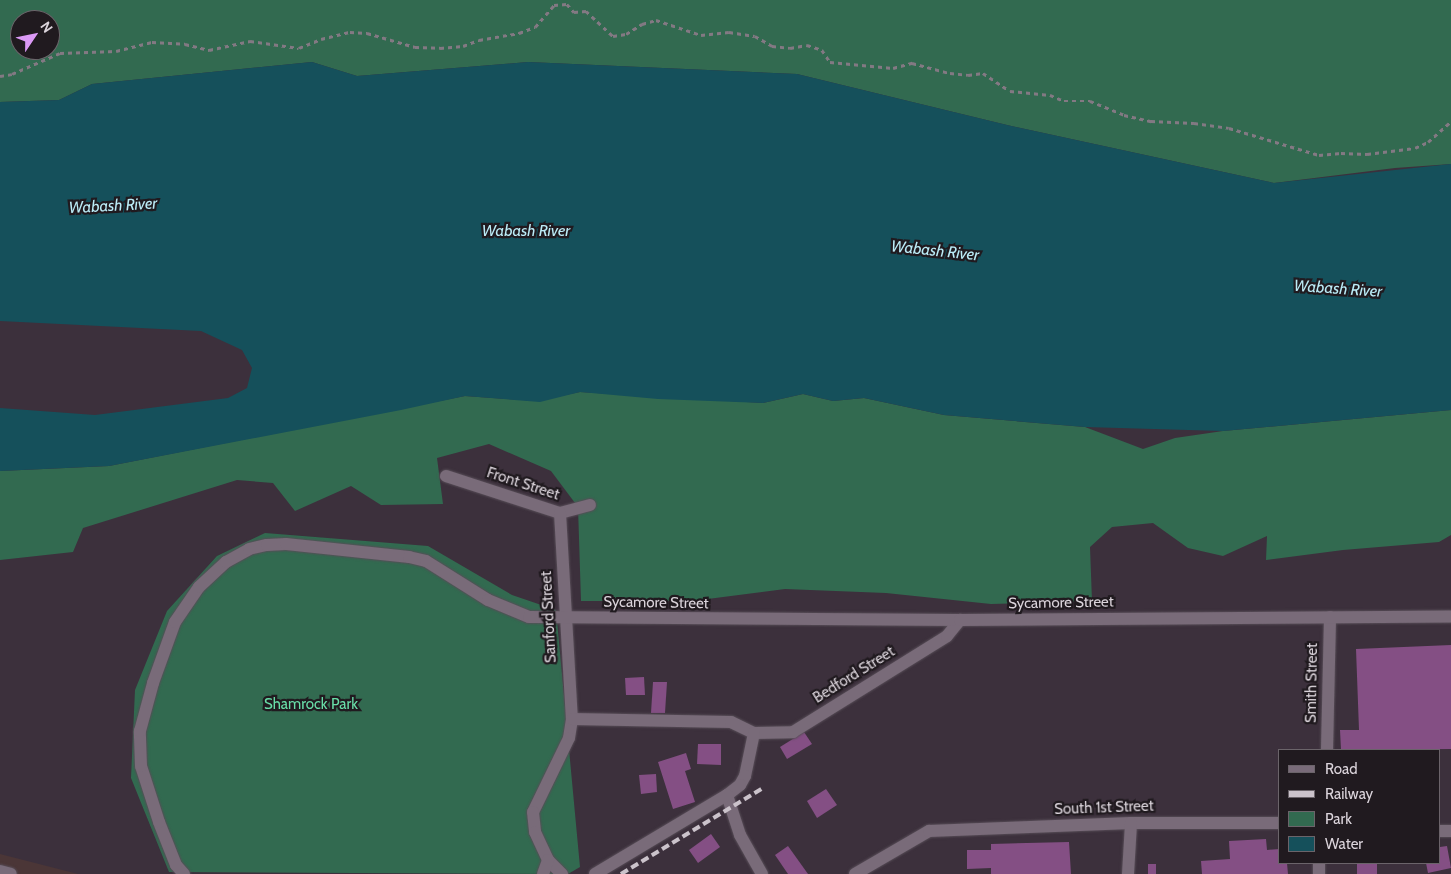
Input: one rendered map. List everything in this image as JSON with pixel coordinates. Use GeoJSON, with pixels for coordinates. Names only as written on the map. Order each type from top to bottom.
{"type":"FeatureCollection","features":[{"type":"Feature","properties":{"kind":"street","name":"Front Street"},"geometry":{"type":"LineString","coordinates":[[446,476],[560,513],[590,505]]}},
{"type":"Feature","properties":{"kind":"street","name":"Sanford Street"},"geometry":{"type":"LineString","coordinates":[[548,860],[535,832],[533,812],[569,738],[572,719],[560,513]]}},
{"type":"Feature","properties":{"kind":"street","name":"Sycamore Street"},"geometry":{"type":"LineString","coordinates":[[184,874],[176,865],[141,766],[140,731],[153,683],[175,622],[199,587],[226,562],[249,550],[286,544],[409,557],[426,561],[440,568],[488,600],[515,613],[529,617],[960,620],[1451,617]]}},
{"type":"Feature","properties":{"kind":"street","name":"Smith Street"},"geometry":{"type":"LineString","coordinates":[[1327,749],[1330,617]]}},
{"type":"Feature","properties":{"kind":"street","name":"Bedford Street"},"geometry":{"type":"LineString","coordinates":[[572,719],[731,722],[754,732],[792,732],[947,636],[960,620]]}},
{"type":"Feature","properties":{"kind":"street"},"geometry":{"type":"LineString","coordinates":[[595,874],[728,795],[740,785],[745,776],[754,732]]}},
{"type":"Feature","properties":{"kind":"street"},"geometry":{"type":"LineString","coordinates":[[728,795],[740,835],[762,874]]}},
{"type":"Feature","properties":{"kind":"street"},"geometry":{"type":"LineString","coordinates":[[1128,874],[1131,823]]}},
{"type":"Feature","properties":{"kind":"street","name":"South 1st Street"},"geometry":{"type":"LineString","coordinates":[[856,874],[928,831],[1131,823],[1278,823]]}},
{"type":"Feature","properties":{"kind":"street"},"geometry":{"type":"LineString","coordinates":[[543,874],[548,860],[562,874]]}},
{"type":"Feature","properties":{"kind":"street"},"geometry":{"type":"LineString","coordinates":[[0,871],[11,874]]}},
{"type":"Feature","properties":{"kind":"path"},"geometry":{"type":"LineString","coordinates":[[0,76],[12,74],[60,54],[116,51],[152,42],[185,44],[209,50],[250,41],[299,48],[321,39],[350,32],[367,33],[415,46],[440,48],[463,46],[479,40],[519,33],[535,27],[554,5],[567,4],[574,12],[586,11],[613,36],[626,34],[642,24],[656,20],[701,36],[729,32],[755,36],[772,46],[790,48],[807,45],[822,50],[830,62],[893,68],[912,63],[950,73],[968,75],[983,73],[1010,91],[1050,95],[1064,101],[1090,102],[1124,115],[1151,121],[1229,128],[1319,155],[1340,153],[1366,154],[1415,148],[1428,142],[1451,121]]}},
{"type":"Feature","properties":{"kind":"shaded area"},"geometry":{"type":"Polygon","coordinates":[[[0,854],[78,874],[0,874],[0,854]]]}},
{"type":"Feature","properties":{"kind":"green space"},"geometry":{"type":"Polygon","coordinates":[[[0,0],[1451,0],[1451,164],[1395,168],[1274,183],[1007,125],[797,74],[528,62],[357,76],[312,62],[92,84],[59,100],[0,102],[0,0]]]}},
{"type":"Feature","properties":{"kind":"green space"},"geometry":{"type":"Polygon","coordinates":[[[580,392],[763,403],[803,394],[833,401],[864,398],[944,415],[1085,427],[1143,449],[1175,438],[1223,431],[1451,410],[1451,535],[1439,542],[1343,550],[1266,560],[1267,536],[1223,556],[1188,548],[1153,523],[1112,527],[1090,547],[1092,601],[991,604],[886,593],[785,589],[692,601],[581,601],[578,507],[551,471],[489,444],[437,458],[443,504],[381,505],[351,486],[295,511],[273,483],[237,480],[83,528],[73,552],[0,560],[0,471],[109,466],[465,396],[537,401],[580,392]]]}},
{"type":"Feature","properties":{"kind":"green space","name":"Shamrock Park"},"geometry":{"type":"Polygon","coordinates":[[[265,533],[428,546],[512,595],[556,610],[580,867],[568,874],[169,872],[131,778],[135,690],[167,611],[217,556],[265,533]]]}},
{"type":"Feature","properties":{"kind":"water","name":"Wabash River"},"geometry":{"type":"Polygon","coordinates":[[[312,62],[357,76],[528,62],[797,74],[1007,125],[1274,183],[1451,164],[1451,410],[1223,431],[1085,427],[944,415],[864,398],[833,401],[803,394],[763,403],[658,399],[580,392],[540,402],[465,396],[109,466],[0,471],[0,408],[95,415],[228,398],[247,388],[252,368],[242,350],[201,331],[0,321],[0,102],[59,100],[92,84],[312,62]]]}},
{"type":"Feature","properties":{"kind":"building"},"geometry":{"type":"Polygon","coordinates":[[[1451,645],[1451,749],[1341,749],[1340,730],[1359,730],[1356,649],[1451,645]]]}},
{"type":"Feature","properties":{"kind":"building"},"geometry":{"type":"Polygon","coordinates":[[[644,677],[645,695],[626,695],[625,678],[644,677]]]}},
{"type":"Feature","properties":{"kind":"building"},"geometry":{"type":"Polygon","coordinates":[[[653,682],[667,682],[665,713],[651,713],[653,682]]]}},
{"type":"Feature","properties":{"kind":"building"},"geometry":{"type":"Polygon","coordinates":[[[804,732],[812,744],[787,759],[780,747],[804,732]]]}},
{"type":"Feature","properties":{"kind":"building"},"geometry":{"type":"Polygon","coordinates":[[[698,744],[721,744],[721,765],[697,764],[698,744]]]}},
{"type":"Feature","properties":{"kind":"building"},"geometry":{"type":"Polygon","coordinates":[[[686,753],[691,769],[685,771],[695,802],[673,809],[658,762],[686,753]]]}},
{"type":"Feature","properties":{"kind":"building"},"geometry":{"type":"Polygon","coordinates":[[[656,774],[657,792],[641,794],[639,775],[656,774]]]}},
{"type":"Feature","properties":{"kind":"building"},"geometry":{"type":"Polygon","coordinates":[[[826,789],[837,805],[817,818],[807,801],[826,789]]]}},
{"type":"Feature","properties":{"kind":"building"},"geometry":{"type":"Polygon","coordinates":[[[711,834],[720,847],[698,863],[689,850],[711,834]]]}},
{"type":"Feature","properties":{"kind":"building"},"geometry":{"type":"Polygon","coordinates":[[[1266,839],[1267,850],[1278,849],[1278,864],[1287,864],[1288,874],[1202,874],[1201,861],[1230,859],[1229,841],[1266,839]]]}},
{"type":"Feature","properties":{"kind":"building"},"geometry":{"type":"Polygon","coordinates":[[[1069,842],[1071,874],[991,874],[991,868],[967,869],[967,850],[991,850],[991,844],[1069,842]]]}},
{"type":"Feature","properties":{"kind":"building"},"geometry":{"type":"Polygon","coordinates":[[[788,846],[808,874],[788,874],[775,855],[788,846]]]}},
{"type":"Feature","properties":{"kind":"building"},"geometry":{"type":"Polygon","coordinates":[[[1447,846],[1451,868],[1428,873],[1426,864],[1441,864],[1441,847],[1447,846]]]}},
{"type":"Feature","properties":{"kind":"building"},"geometry":{"type":"Polygon","coordinates":[[[1148,864],[1156,864],[1156,874],[1148,874],[1148,864]]]}},
{"type":"Feature","properties":{"kind":"building"},"geometry":{"type":"Polygon","coordinates":[[[1357,864],[1377,864],[1377,874],[1357,874],[1357,864]]]}},
{"type":"Feature","properties":{"kind":"railway"},"geometry":{"type":"LineString","coordinates":[[621,874],[763,788]]}}]}
